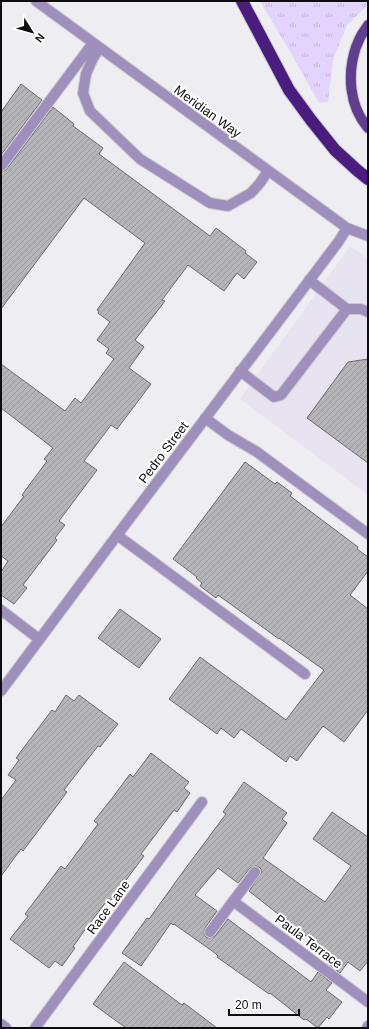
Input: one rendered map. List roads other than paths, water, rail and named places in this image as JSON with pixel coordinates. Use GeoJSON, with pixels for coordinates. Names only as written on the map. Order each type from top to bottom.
{"type":"FeatureCollection","features":[{"type":"Feature","properties":{"kind":"highway"},"geometry":{"type":"LineString","coordinates":[[242,1],[289,90],[335,150],[368,179]]}},
{"type":"Feature","properties":{"kind":"main road"},"geometry":{"type":"LineString","coordinates":[[368,25],[360,36],[353,57],[350,81],[353,102],[362,121],[368,128]]}},
{"type":"Feature","properties":{"kind":"street","name":"Meridian Way"},"geometry":{"type":"LineString","coordinates":[[36,1],[347,228],[368,236]]}},
{"type":"Feature","properties":{"kind":"street"},"geometry":{"type":"LineString","coordinates":[[1,166],[96,45]]}},
{"type":"Feature","properties":{"kind":"street"},"geometry":{"type":"LineString","coordinates":[[96,45],[93,58],[86,74],[83,92],[90,111],[140,159],[210,203],[228,206],[251,193],[268,171]]}},
{"type":"Feature","properties":{"kind":"street","name":"Pedro Street"},"geometry":{"type":"LineString","coordinates":[[1,691],[347,228]]}},
{"type":"Feature","properties":{"kind":"street"},"geometry":{"type":"LineString","coordinates":[[309,280],[347,309],[361,309],[368,312]]}},
{"type":"Feature","properties":{"kind":"street"},"geometry":{"type":"LineString","coordinates":[[240,371],[274,398],[281,395],[347,309]]}},
{"type":"Feature","properties":{"kind":"street"},"geometry":{"type":"LineString","coordinates":[[205,418],[228,435],[257,452],[368,534]]}},
{"type":"Feature","properties":{"kind":"street"},"geometry":{"type":"LineString","coordinates":[[117,535],[305,674]]}},
{"type":"Feature","properties":{"kind":"street"},"geometry":{"type":"LineString","coordinates":[[1,610],[39,639]]}},
{"type":"Feature","properties":{"kind":"street","name":"Race Lane"},"geometry":{"type":"LineString","coordinates":[[35,1028],[202,802]]}},
{"type":"Feature","properties":{"kind":"street"},"geometry":{"type":"LineString","coordinates":[[210,932],[255,872]]}},
{"type":"Feature","properties":{"kind":"street","name":"Paula Terrace"},"geometry":{"type":"LineString","coordinates":[[233,901],[368,1002]]}},
{"type":"Feature","properties":{"kind":"street"},"geometry":{"type":"LineString","coordinates":[[1,1024],[6,1028]]}}]}
